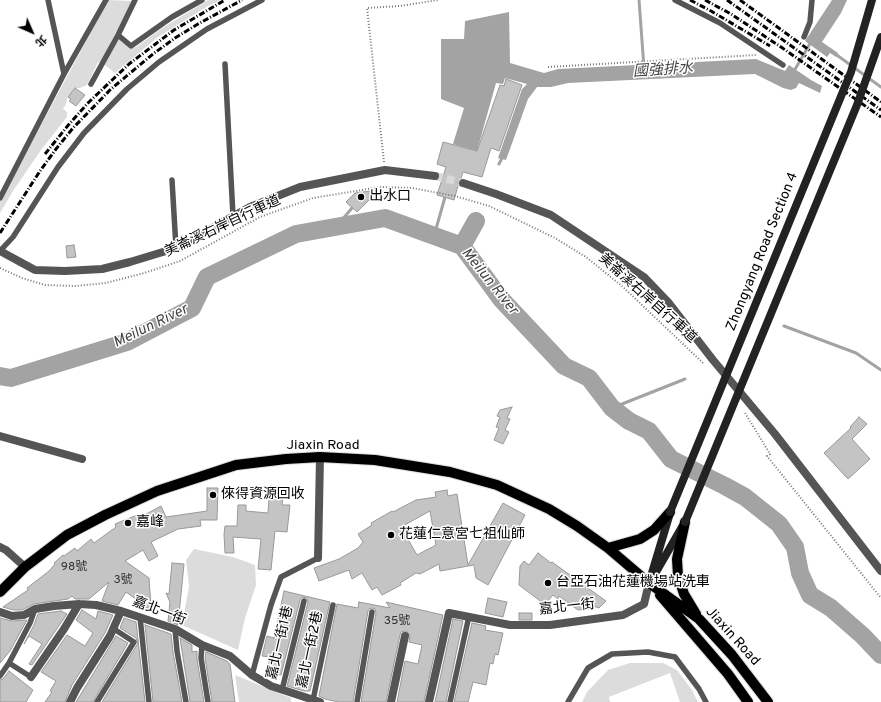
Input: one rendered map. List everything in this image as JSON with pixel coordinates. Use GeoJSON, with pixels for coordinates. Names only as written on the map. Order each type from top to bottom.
{"type":"FeatureCollection","features":[{"type":"Feature","properties":{"kind":"main road","name":"Jiaxin Road"},"geometry":{"type":"LineString","coordinates":[[0,592],[25,567],[67,535],[105,515],[157,491],[236,465],[286,459],[320,457],[375,460],[450,472],[497,485],[549,509],[577,526],[608,548],[649,583],[699,619],[732,655],[768,702]]}},
{"type":"Feature","properties":{"kind":"main road"},"geometry":{"type":"LineString","coordinates":[[608,548],[640,539],[654,530],[670,512]]}},
{"type":"Feature","properties":{"kind":"main road"},"geometry":{"type":"LineString","coordinates":[[685,522],[677,559],[678,576],[684,594],[699,619]]}},
{"type":"Feature","properties":{"kind":"main road","name":"Jiaxin Road"},"geometry":{"type":"LineString","coordinates":[[649,583],[728,674],[748,702]]}},
{"type":"Feature","properties":{"kind":"street","name":"Zhongyang Road Section 4"},"geometry":{"type":"LineString","coordinates":[[649,583],[670,512],[851,72],[872,0]]}},
{"type":"Feature","properties":{"kind":"street"},"geometry":{"type":"LineString","coordinates":[[649,583],[685,522],[857,105],[881,37]]}},
{"type":"Feature","properties":{"kind":"street"},"geometry":{"type":"LineString","coordinates":[[0,251],[35,270],[65,271],[102,269],[176,248],[250,207],[300,186],[385,170],[435,176]]}},
{"type":"Feature","properties":{"kind":"street"},"geometry":{"type":"LineString","coordinates":[[463,183],[551,215],[644,277],[668,302],[713,360],[775,434],[881,571]]}},
{"type":"Feature","properties":{"kind":"street"},"geometry":{"type":"LineString","coordinates":[[0,436],[82,459]]}},
{"type":"Feature","properties":{"kind":"street"},"geometry":{"type":"LineString","coordinates":[[318,558],[320,457]]}},
{"type":"Feature","properties":{"kind":"street"},"geometry":{"type":"LineString","coordinates":[[0,547],[6,550],[25,567]]}},
{"type":"Feature","properties":{"kind":"street","name":"嘉北一街"},"geometry":{"type":"LineString","coordinates":[[429,702],[449,613],[510,625],[550,625],[623,615],[644,604],[649,583]]}},
{"type":"Feature","properties":{"kind":"street"},"geometry":{"type":"LineString","coordinates":[[32,677],[79,604]]}},
{"type":"Feature","properties":{"kind":"street","name":"嘉北一街"},"geometry":{"type":"LineString","coordinates":[[0,612],[12,616],[24,615],[35,609],[79,604],[96,605],[121,611],[175,629],[202,645],[230,656],[252,675],[271,686],[316,701]]}},
{"type":"Feature","properties":{"kind":"street"},"geometry":{"type":"LineString","coordinates":[[70,702],[77,688],[110,636],[121,611]]}},
{"type":"Feature","properties":{"kind":"street"},"geometry":{"type":"LineString","coordinates":[[391,702],[405,636]]}},
{"type":"Feature","properties":{"kind":"lane"},"geometry":{"type":"LineString","coordinates":[[48,0],[64,74]]}},
{"type":"Feature","properties":{"kind":"lane"},"geometry":{"type":"LineString","coordinates":[[0,198],[64,74],[106,0]]}},
{"type":"Feature","properties":{"kind":"lane"},"geometry":{"type":"LineString","coordinates":[[92,84],[135,0]]}},
{"type":"Feature","properties":{"kind":"lane"},"geometry":{"type":"LineString","coordinates":[[118,35],[131,46],[172,17],[202,0]]}},
{"type":"Feature","properties":{"kind":"lane"},"geometry":{"type":"LineString","coordinates":[[0,251],[14,237],[58,167],[84,133],[127,89],[159,62],[207,29],[262,0]]}},
{"type":"Feature","properties":{"kind":"lane"},"geometry":{"type":"LineString","coordinates":[[674,0],[720,22],[783,65]]}},
{"type":"Feature","properties":{"kind":"lane"},"geometry":{"type":"LineString","coordinates":[[804,37],[810,22],[812,0]]}},
{"type":"Feature","properties":{"kind":"lane"},"geometry":{"type":"LineString","coordinates":[[225,64],[233,216]]}},
{"type":"Feature","properties":{"kind":"lane"},"geometry":{"type":"LineString","coordinates":[[172,180],[176,248]]}},
{"type":"Feature","properties":{"kind":"lane"},"geometry":{"type":"LineString","coordinates":[[252,675],[271,605],[281,578],[318,558]]}},
{"type":"Feature","properties":{"kind":"lane","name":"嘉北一街1巷"},"geometry":{"type":"LineString","coordinates":[[282,690],[304,601]]}},
{"type":"Feature","properties":{"kind":"lane","name":"嘉北一街2巷"},"geometry":{"type":"LineString","coordinates":[[316,701],[333,605]]}},
{"type":"Feature","properties":{"kind":"lane"},"geometry":{"type":"LineString","coordinates":[[0,676],[9,663],[30,623],[35,609]]}},
{"type":"Feature","properties":{"kind":"lane"},"geometry":{"type":"LineString","coordinates":[[97,702],[134,642],[114,629],[121,611]]}},
{"type":"Feature","properties":{"kind":"lane"},"geometry":{"type":"LineString","coordinates":[[357,702],[372,612]]}},
{"type":"Feature","properties":{"kind":"lane"},"geometry":{"type":"LineString","coordinates":[[450,702],[469,616]]}},
{"type":"Feature","properties":{"kind":"lane"},"geometry":{"type":"LineString","coordinates":[[140,617],[149,702]]}},
{"type":"Feature","properties":{"kind":"lane"},"geometry":{"type":"LineString","coordinates":[[175,629],[177,651],[186,702]]}},
{"type":"Feature","properties":{"kind":"lane"},"geometry":{"type":"LineString","coordinates":[[202,645],[201,658],[208,702]]}},
{"type":"Feature","properties":{"kind":"lane"},"geometry":{"type":"LineString","coordinates":[[568,702],[588,668],[612,654],[648,652],[675,657],[707,702]]}},
{"type":"Feature","properties":{"kind":"lane"},"geometry":{"type":"LineString","coordinates":[[9,663],[32,677]]}},
{"type":"Feature","properties":{"kind":"path"},"geometry":{"type":"LineString","coordinates":[[385,170],[367,8],[400,6],[438,0]]}},
{"type":"Feature","properties":{"kind":"path"},"geometry":{"type":"LineString","coordinates":[[548,67],[755,55],[762,58]]}},
{"type":"Feature","properties":{"kind":"path","name":"美崙溪右岸自行車道"},"geometry":{"type":"LineString","coordinates":[[0,268],[22,278],[45,285],[75,286],[106,283],[144,273],[180,261],[260,217],[313,198],[380,187],[412,188],[455,196],[489,206],[555,238],[586,257],[623,287],[706,366]]}},
{"type":"Feature","properties":{"kind":"path"},"geometry":{"type":"LineString","coordinates":[[744,412],[770,454],[768,456],[881,598]]}},
{"type":"Feature","properties":{"kind":"shaded area"},"geometry":{"type":"Polygon","coordinates":[[[108,0],[131,1],[100,63],[98,62],[87,85],[80,88],[75,88],[68,96],[63,109],[67,112],[67,117],[41,150],[0,213],[0,202],[108,0]]]}},
{"type":"Feature","properties":{"kind":"shaded area"},"geometry":{"type":"Polygon","coordinates":[[[208,0],[221,0],[208,6],[158,37],[115,73],[105,65],[119,39],[131,49],[136,47],[161,29],[208,0]]]}},
{"type":"Feature","properties":{"kind":"shaded area"},"geometry":{"type":"Polygon","coordinates":[[[194,549],[233,557],[255,565],[256,585],[245,618],[238,650],[182,625],[189,586],[186,560],[194,549]]]}},
{"type":"Feature","properties":{"kind":"shaded area"},"geometry":{"type":"Polygon","coordinates":[[[630,663],[663,663],[677,670],[692,690],[698,702],[680,702],[670,673],[609,697],[610,702],[582,702],[587,692],[608,670],[630,663]]]}},
{"type":"Feature","properties":{"kind":"shaded area"},"geometry":{"type":"Polygon","coordinates":[[[235,675],[291,698],[291,702],[239,702],[235,675]]]}},
{"type":"Feature","properties":{"kind":"water"},"geometry":{"type":"Polygon","coordinates":[[[832,0],[847,0],[841,13],[822,42],[838,53],[836,57],[830,53],[827,57],[805,41],[832,0]]]}},
{"type":"Feature","properties":{"kind":"water"},"geometry":{"type":"Polygon","coordinates":[[[509,12],[510,63],[544,73],[558,69],[756,59],[785,71],[789,65],[822,86],[820,93],[799,83],[796,88],[791,90],[783,88],[755,74],[568,83],[551,87],[537,87],[528,99],[506,160],[498,158],[522,89],[527,84],[505,78],[503,84],[496,83],[477,151],[453,144],[464,108],[441,99],[441,39],[464,39],[465,21],[509,12]]]}},
{"type":"Feature","properties":{"kind":"building"},"geometry":{"type":"Polygon","coordinates":[[[506,79],[522,85],[499,151],[491,148],[482,177],[463,172],[458,182],[454,200],[437,195],[446,167],[437,164],[443,142],[477,151],[500,85],[504,86],[506,79]]]}},
{"type":"Feature","properties":{"kind":"building"},"geometry":{"type":"Polygon","coordinates":[[[75,88],[85,95],[76,106],[69,101],[71,99],[68,97],[75,88]]]}},
{"type":"Feature","properties":{"kind":"building","name":"出水口"},"geometry":{"type":"Polygon","coordinates":[[[379,190],[357,212],[346,202],[355,193],[379,190]]]}},
{"type":"Feature","properties":{"kind":"building"},"geometry":{"type":"Polygon","coordinates":[[[74,245],[76,257],[67,258],[66,246],[74,245]]]}},
{"type":"Feature","properties":{"kind":"building"},"geometry":{"type":"Polygon","coordinates":[[[512,407],[507,418],[510,419],[505,430],[509,432],[503,444],[494,440],[499,428],[496,427],[500,417],[497,416],[500,410],[512,407]]]}},
{"type":"Feature","properties":{"kind":"building"},"geometry":{"type":"Polygon","coordinates":[[[859,417],[867,424],[852,439],[870,459],[848,479],[824,453],[851,428],[850,427],[859,417]]]}},
{"type":"Feature","properties":{"kind":"building"},"geometry":{"type":"Polygon","coordinates":[[[270,486],[284,487],[282,505],[290,505],[287,532],[275,531],[271,570],[258,569],[261,539],[233,537],[234,553],[225,553],[224,534],[225,526],[237,526],[238,505],[246,505],[246,511],[268,513],[270,486]]]}},
{"type":"Feature","properties":{"kind":"building"},"geometry":{"type":"Polygon","coordinates":[[[207,488],[218,488],[217,520],[200,520],[201,526],[178,529],[151,542],[158,556],[149,561],[143,550],[125,561],[149,578],[151,607],[141,608],[140,602],[126,592],[118,605],[102,601],[109,582],[89,599],[75,599],[72,596],[68,599],[34,604],[22,610],[13,610],[3,607],[28,590],[27,588],[49,571],[55,564],[54,563],[63,555],[64,556],[75,548],[77,551],[91,539],[94,543],[116,527],[115,524],[137,515],[139,518],[161,506],[166,517],[207,511],[207,488]]]}},
{"type":"Feature","properties":{"kind":"building"},"geometry":{"type":"Polygon","coordinates":[[[447,490],[448,496],[457,494],[468,565],[503,503],[525,515],[488,585],[476,578],[474,565],[440,571],[439,564],[420,574],[416,573],[400,583],[401,585],[382,595],[377,587],[372,590],[362,573],[352,579],[349,570],[319,581],[314,568],[339,559],[358,548],[363,542],[358,534],[372,525],[371,523],[416,500],[436,497],[435,492],[447,490]],[[430,511],[401,527],[417,555],[436,545],[430,511]]]}},
{"type":"Feature","properties":{"kind":"building"},"geometry":{"type":"Polygon","coordinates":[[[538,553],[606,601],[599,608],[593,606],[590,609],[578,610],[559,596],[558,599],[553,595],[547,602],[545,601],[543,603],[519,585],[520,566],[524,561],[529,565],[538,553]]]}},
{"type":"Feature","properties":{"kind":"building"},"geometry":{"type":"Polygon","coordinates":[[[172,563],[184,564],[178,625],[168,621],[170,602],[166,593],[169,594],[172,563]]]}},
{"type":"Feature","properties":{"kind":"building"},"geometry":{"type":"Polygon","coordinates":[[[284,591],[330,602],[310,691],[304,691],[287,686],[308,602],[307,598],[302,597],[300,600],[281,675],[267,672],[270,657],[262,656],[267,636],[274,638],[284,591]]]}},
{"type":"Feature","properties":{"kind":"building"},"geometry":{"type":"Polygon","coordinates":[[[488,598],[507,602],[503,617],[485,613],[488,598]]]}},
{"type":"Feature","properties":{"kind":"building"},"geometry":{"type":"Polygon","coordinates":[[[359,602],[390,608],[386,602],[443,615],[424,702],[397,702],[405,661],[418,664],[422,645],[409,642],[410,635],[406,631],[401,632],[400,635],[386,702],[361,702],[376,613],[375,609],[372,608],[368,611],[353,702],[338,702],[319,696],[337,604],[358,608],[359,602]]]}},
{"type":"Feature","properties":{"kind":"building"},"geometry":{"type":"Polygon","coordinates":[[[82,610],[96,619],[98,611],[113,615],[105,633],[72,685],[65,702],[45,702],[52,692],[50,691],[56,681],[41,672],[67,635],[85,646],[93,633],[76,620],[82,610]]]}},
{"type":"Feature","properties":{"kind":"building"},"geometry":{"type":"Polygon","coordinates":[[[61,611],[67,614],[32,665],[29,664],[42,644],[29,636],[24,644],[38,614],[61,611]]]}},
{"type":"Feature","properties":{"kind":"building"},"geometry":{"type":"Polygon","coordinates":[[[519,613],[532,613],[532,620],[519,620],[519,613]]]}},
{"type":"Feature","properties":{"kind":"building"},"geometry":{"type":"Polygon","coordinates":[[[0,618],[12,621],[27,620],[10,651],[0,663],[0,618]]]}},
{"type":"Feature","properties":{"kind":"building"},"geometry":{"type":"Polygon","coordinates":[[[124,618],[136,622],[145,702],[102,702],[138,643],[136,638],[120,628],[124,618]]]}},
{"type":"Feature","properties":{"kind":"building"},"geometry":{"type":"Polygon","coordinates":[[[453,619],[463,621],[446,702],[435,702],[453,619]]]}},
{"type":"Feature","properties":{"kind":"building"},"geometry":{"type":"Polygon","coordinates":[[[472,623],[486,626],[485,630],[503,633],[498,655],[495,654],[493,664],[490,663],[486,685],[473,682],[468,702],[454,702],[472,623]]]}},
{"type":"Feature","properties":{"kind":"building"},"geometry":{"type":"Polygon","coordinates":[[[145,625],[171,634],[182,702],[153,702],[145,625]]]}},
{"type":"Feature","properties":{"kind":"building"},"geometry":{"type":"Polygon","coordinates":[[[116,636],[128,643],[93,702],[76,702],[116,636]]]}},
{"type":"Feature","properties":{"kind":"building"},"geometry":{"type":"Polygon","coordinates":[[[180,638],[192,645],[192,652],[197,651],[204,702],[190,702],[180,638]]]}},
{"type":"Feature","properties":{"kind":"building"},"geometry":{"type":"Polygon","coordinates":[[[206,652],[227,661],[230,664],[235,702],[212,702],[205,658],[206,652]]]}},
{"type":"Feature","properties":{"kind":"building"},"geometry":{"type":"Polygon","coordinates":[[[9,671],[33,690],[26,702],[0,702],[0,680],[3,679],[9,671]]]}},
{"type":"Feature","properties":{"kind":"waterway"},"geometry":{"type":"LineString","coordinates":[[639,0],[644,68]]}},
{"type":"Feature","properties":{"kind":"waterway","name":"國強排水"},"geometry":{"type":"LineString","coordinates":[[794,71],[811,42]]}},
{"type":"Feature","properties":{"kind":"waterway"},"geometry":{"type":"LineString","coordinates":[[834,53],[881,87]]}},
{"type":"Feature","properties":{"kind":"waterway","name":"國強排水"},"geometry":{"type":"LineString","coordinates":[[499,164],[503,156]]}},
{"type":"Feature","properties":{"kind":"waterway"},"geometry":{"type":"LineString","coordinates":[[434,236],[445,197]]}},
{"type":"Feature","properties":{"kind":"waterway"},"geometry":{"type":"LineString","coordinates":[[336,227],[352,208]]}},
{"type":"Feature","properties":{"kind":"waterway","name":"Meilun River"},"geometry":{"type":"LineString","coordinates":[[0,376],[11,378],[127,342],[192,308],[207,277],[296,234],[385,218],[462,246],[501,299],[564,366],[589,378],[612,408],[629,421],[649,431],[671,459],[745,497],[779,524],[795,547],[800,573],[810,595],[831,608],[863,636],[881,655]]}},
{"type":"Feature","properties":{"kind":"waterway","name":"國強排水"},"geometry":{"type":"LineString","coordinates":[[462,246],[476,221]]}},
{"type":"Feature","properties":{"kind":"waterway"},"geometry":{"type":"LineString","coordinates":[[784,326],[856,353],[881,370]]}},
{"type":"Feature","properties":{"kind":"waterway"},"geometry":{"type":"LineString","coordinates":[[612,408],[685,379]]}},
{"type":"Feature","properties":{"kind":"tunnel"},"geometry":{"type":"LineString","coordinates":[[435,176],[463,183]]}},
{"type":"Feature","properties":{"kind":"railway"},"geometry":{"type":"LineString","coordinates":[[45,154],[89,102],[129,64],[174,30],[225,0]]}},
{"type":"Feature","properties":{"kind":"railway"},"geometry":{"type":"LineString","coordinates":[[0,233],[56,149],[73,128],[111,89],[175,38],[242,0]]}},
{"type":"Feature","properties":{"kind":"railway"},"geometry":{"type":"LineString","coordinates":[[690,0],[770,46]]}},
{"type":"Feature","properties":{"kind":"railway"},"geometry":{"type":"LineString","coordinates":[[705,0],[731,14],[781,47],[881,117]]}},
{"type":"Feature","properties":{"kind":"railway"},"geometry":{"type":"LineString","coordinates":[[727,0],[881,110]]}},
{"type":"Feature","properties":{"kind":"railway"},"geometry":{"type":"LineString","coordinates":[[740,0],[881,102]]}},
{"type":"Feature","properties":{"kind":"place","name":"出水口"},"geometry":{"type":"Point","coordinates":[361,197]}},
{"type":"Feature","properties":{"kind":"place","name":"倈得資源回收"},"geometry":{"type":"Point","coordinates":[213,495]}},
{"type":"Feature","properties":{"kind":"place","name":"嘉峰"},"geometry":{"type":"Point","coordinates":[128,523]}},
{"type":"Feature","properties":{"kind":"place","name":"花蓮仁意宮七祖仙師"},"geometry":{"type":"Point","coordinates":[391,535]}},
{"type":"Feature","properties":{"kind":"place","name":"台亞石油花蓮機場站洗車"},"geometry":{"type":"Point","coordinates":[548,583]}}]}
